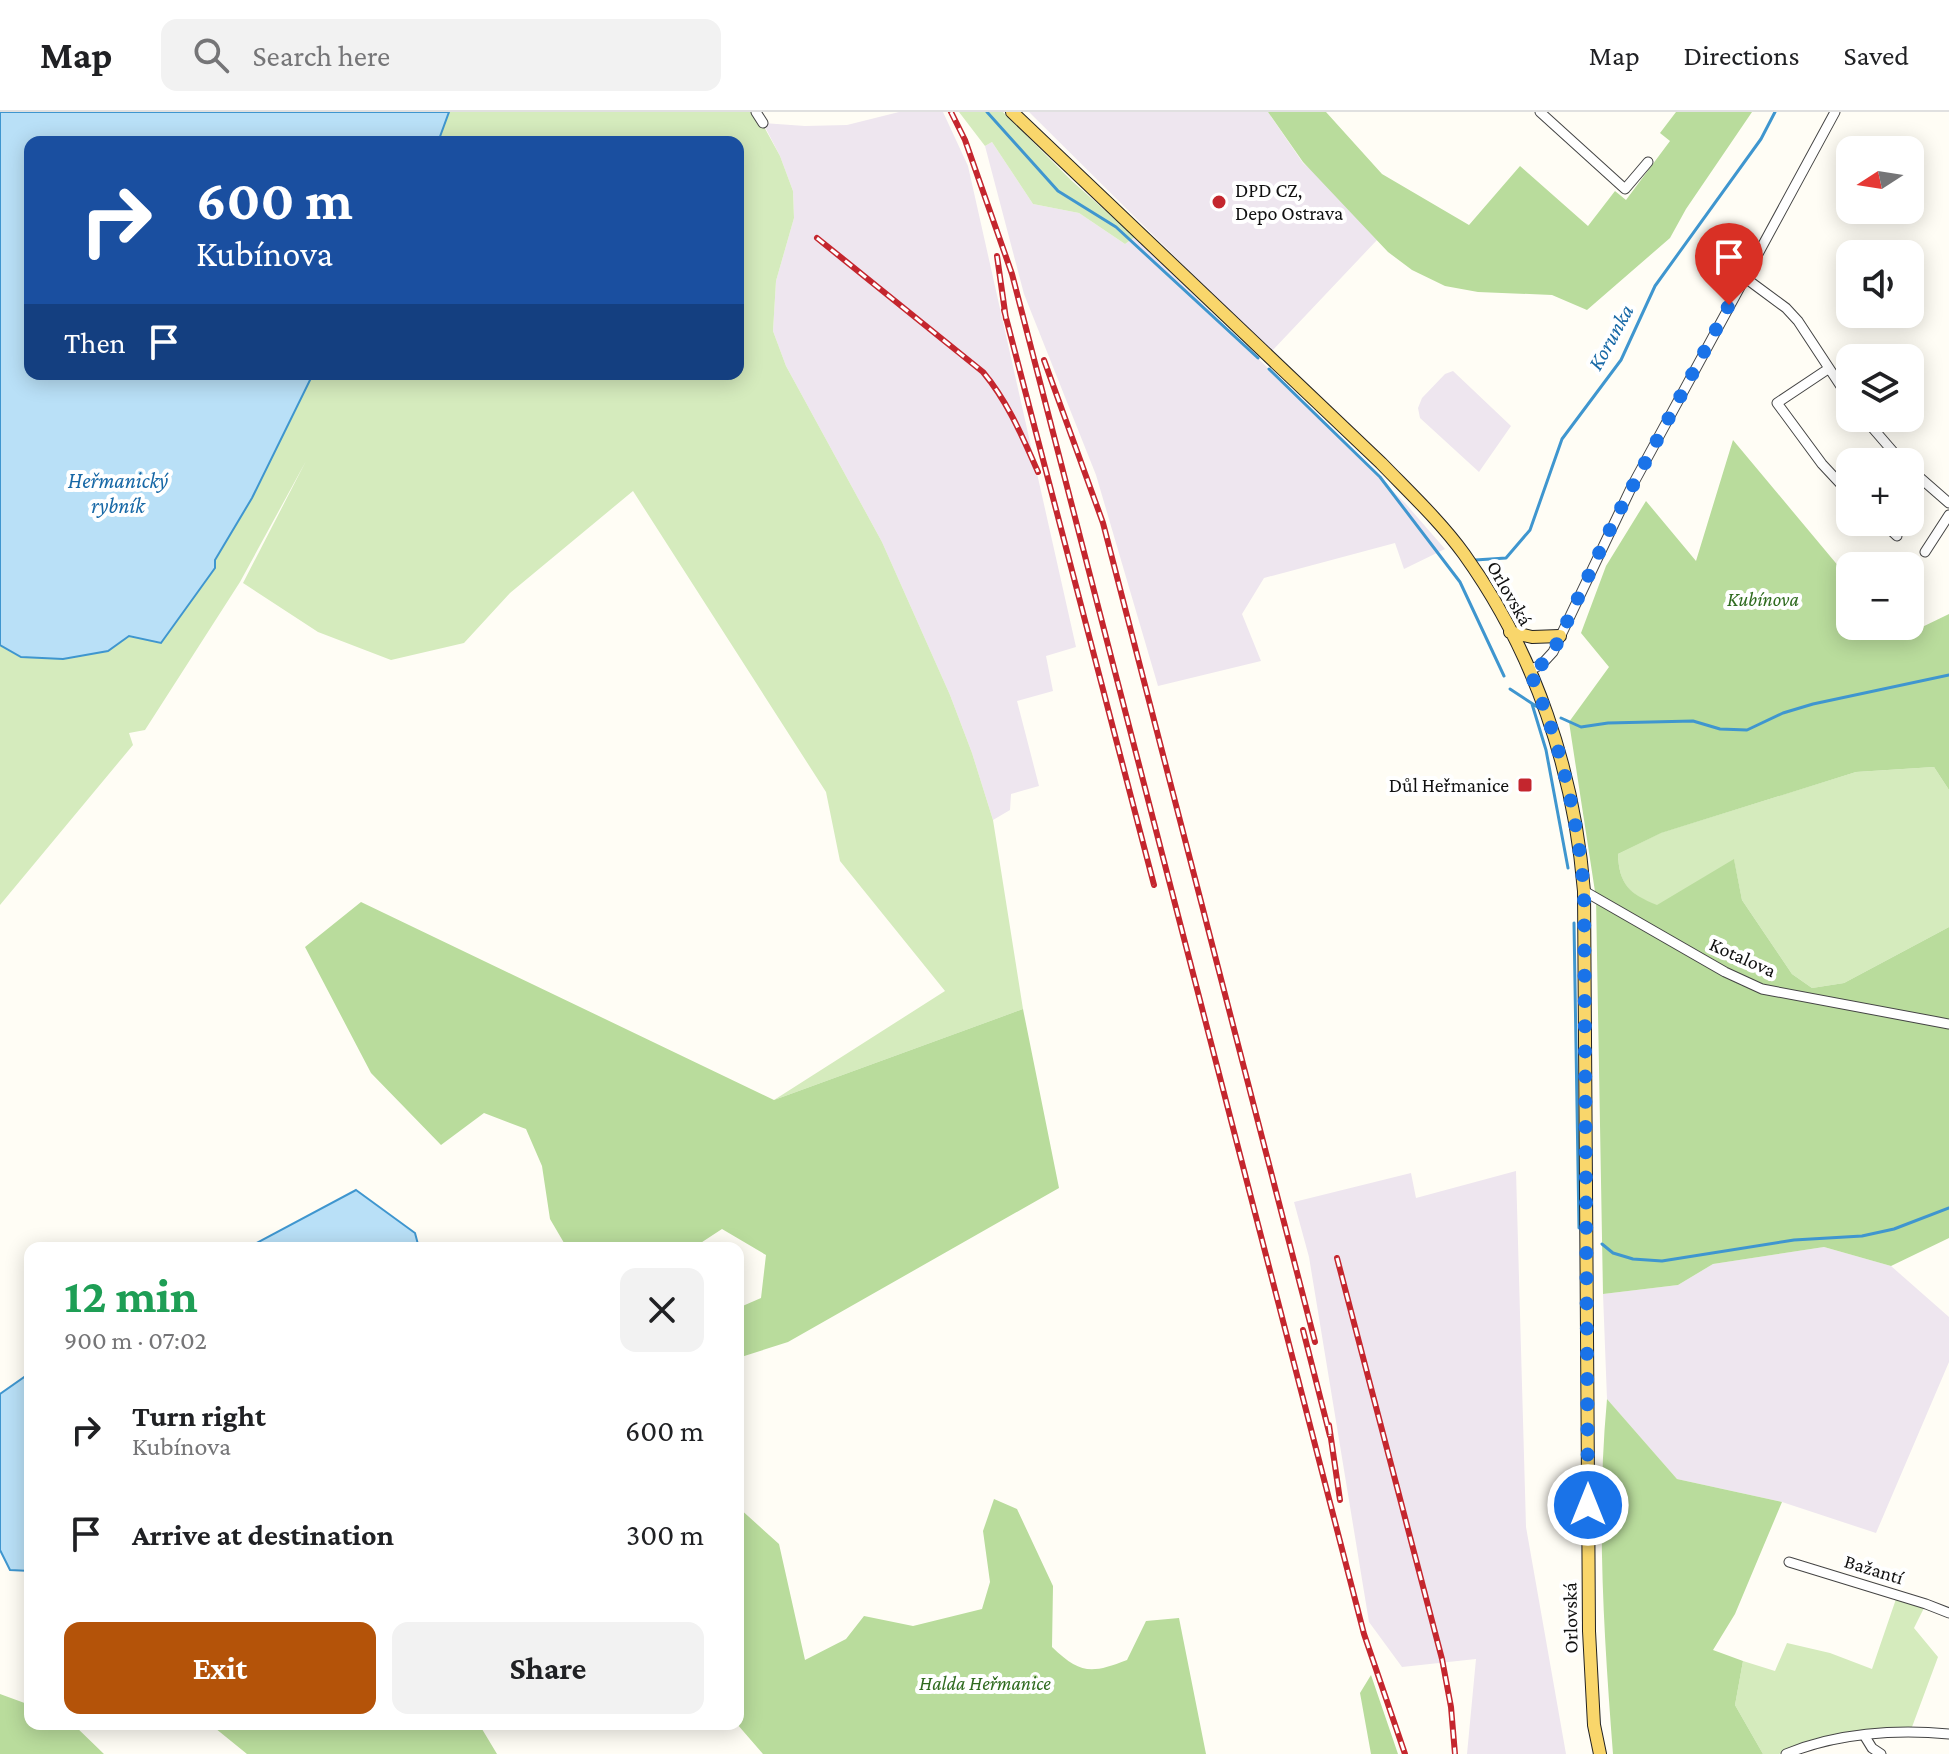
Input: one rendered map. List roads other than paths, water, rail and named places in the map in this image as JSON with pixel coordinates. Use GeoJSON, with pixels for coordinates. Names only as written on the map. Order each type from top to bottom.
{"type":"FeatureCollection","features":[{"type":"Feature","properties":{"kind":"main road","name":"Orlovská"},"geometry":{"type":"LineString","coordinates":[[1012,112],[1408,491],[1463,552],[1488,590],[1550,718],[1576,825],[1584,891],[1589,1631],[1594,1725],[1600,1754]]}},
{"type":"Feature","properties":{"kind":"main road"},"geometry":{"type":"LineString","coordinates":[[1510,632],[1532,637],[1560,636]]}},
{"type":"Feature","properties":{"kind":"street"},"geometry":{"type":"LineString","coordinates":[[756,112],[763,123]]}},
{"type":"Feature","properties":{"kind":"street"},"geometry":{"type":"LineString","coordinates":[[1540,112],[1625,189],[1648,162]]}},
{"type":"Feature","properties":{"kind":"street"},"geometry":{"type":"LineString","coordinates":[[1529,670],[1548,659],[1632,486],[1835,112]]}},
{"type":"Feature","properties":{"kind":"street"},"geometry":{"type":"LineString","coordinates":[[1744,277],[1786,308],[1798,321],[1836,380]]}},
{"type":"Feature","properties":{"kind":"street"},"geometry":{"type":"LineString","coordinates":[[1828,369],[1777,403],[1836,479]]}},
{"type":"Feature","properties":{"kind":"street"},"geometry":{"type":"LineString","coordinates":[[1875,432],[1888,448]]}},
{"type":"Feature","properties":{"kind":"street"},"geometry":{"type":"LineString","coordinates":[[1924,481],[1949,503]]}},
{"type":"Feature","properties":{"kind":"street"},"geometry":{"type":"LineString","coordinates":[[1925,552],[1949,515]]}},
{"type":"Feature","properties":{"kind":"street","name":"Kotalova"},"geometry":{"type":"LineString","coordinates":[[1584,891],[1660,936],[1762,989],[1949,1024]]}},
{"type":"Feature","properties":{"kind":"street","name":"Bažantí"},"geometry":{"type":"LineString","coordinates":[[1789,1562],[1949,1613]]}},
{"type":"Feature","properties":{"kind":"street"},"geometry":{"type":"LineString","coordinates":[[1786,1754],[1812,1745],[1864,1735],[1914,1731],[1949,1734]]}},
{"type":"Feature","properties":{"kind":"street"},"geometry":{"type":"LineString","coordinates":[[1864,1735],[1872,1748],[1881,1754]]}},
{"type":"Feature","properties":{"kind":"water","name":"Heřmanický rybník"},"geometry":{"type":"Polygon","coordinates":[[[0,112],[449,112],[440,136],[24,136],[24,380],[310,380],[252,498],[215,560],[215,568],[161,643],[129,636],[108,651],[63,659],[21,657],[0,645],[0,112]]]}},
{"type":"Feature","properties":{"kind":"water"},"geometry":{"type":"Polygon","coordinates":[[[356,1190],[415,1233],[417,1242],[258,1242],[356,1190]]]}},
{"type":"Feature","properties":{"kind":"water"},"geometry":{"type":"Polygon","coordinates":[[[24,1377],[24,1571],[10,1570],[0,1550],[0,1394],[24,1377]]]}},
{"type":"Feature","properties":{"kind":"waterway","name":"Korunka"},"geometry":{"type":"LineString","coordinates":[[987,112],[1058,191],[1116,227],[1258,358]]}},
{"type":"Feature","properties":{"kind":"waterway","name":"Korunka"},"geometry":{"type":"LineString","coordinates":[[1475,560],[1506,558],[1530,530],[1562,439],[1621,360],[1655,286],[1761,139],[1775,112]]}},
{"type":"Feature","properties":{"kind":"waterway","name":"Korunka"},"geometry":{"type":"LineString","coordinates":[[1269,369],[1380,477],[1460,582],[1504,676]]}},
{"type":"Feature","properties":{"kind":"waterway"},"geometry":{"type":"LineString","coordinates":[[1561,718],[1581,727],[1608,723],[1693,721],[1720,729],[1747,730],[1783,713],[1813,704],[1949,675]]}},
{"type":"Feature","properties":{"kind":"waterway"},"geometry":{"type":"LineString","coordinates":[[1510,689],[1539,708]]}},
{"type":"Feature","properties":{"kind":"waterway"},"geometry":{"type":"LineString","coordinates":[[1532,704],[1546,750],[1568,868]]}},
{"type":"Feature","properties":{"kind":"waterway"},"geometry":{"type":"LineString","coordinates":[[1574,923],[1579,1228]]}},
{"type":"Feature","properties":{"kind":"waterway"},"geometry":{"type":"LineString","coordinates":[[1602,1244],[1613,1253],[1633,1259],[1662,1261],[1794,1240],[1862,1236],[1894,1229],[1949,1208]]}},
{"type":"Feature","properties":{"kind":"railway"},"geometry":{"type":"LineString","coordinates":[[951,112],[965,140],[1012,274],[1364,1634],[1405,1754]]}},
{"type":"Feature","properties":{"kind":"railway"},"geometry":{"type":"LineString","coordinates":[[817,238],[983,372],[1007,407],[1038,472]]}},
{"type":"Feature","properties":{"kind":"railway"},"geometry":{"type":"LineString","coordinates":[[997,256],[1006,319]]}},
{"type":"Feature","properties":{"kind":"railway"},"geometry":{"type":"LineString","coordinates":[[1004,310],[1154,885]]}},
{"type":"Feature","properties":{"kind":"railway"},"geometry":{"type":"LineString","coordinates":[[1044,360],[1103,523],[1315,1342]]}},
{"type":"Feature","properties":{"kind":"railway"},"geometry":{"type":"LineString","coordinates":[[1337,1258],[1442,1659],[1451,1707],[1455,1754]]}},
{"type":"Feature","properties":{"kind":"railway"},"geometry":{"type":"LineString","coordinates":[[1303,1330],[1330,1436]]}},
{"type":"Feature","properties":{"kind":"railway"},"geometry":{"type":"LineString","coordinates":[[1329,1425],[1340,1500]]}},
{"type":"Feature","properties":{"kind":"place","name":"DPD CZ, Depo Ostrava"},"geometry":{"type":"Point","coordinates":[1219,202]}},
{"type":"Feature","properties":{"kind":"place","name":"Důl Heřmanice"},"geometry":{"type":"Point","coordinates":[1525,785]}},
{"type":"Feature","properties":{"kind":"park label","name":"Kubínova"},"geometry":{"type":"Point","coordinates":[1763,599]}},
{"type":"Feature","properties":{"kind":"park label","name":"Halda Heřmanice"},"geometry":{"type":"Point","coordinates":[985,1683]}}]}
